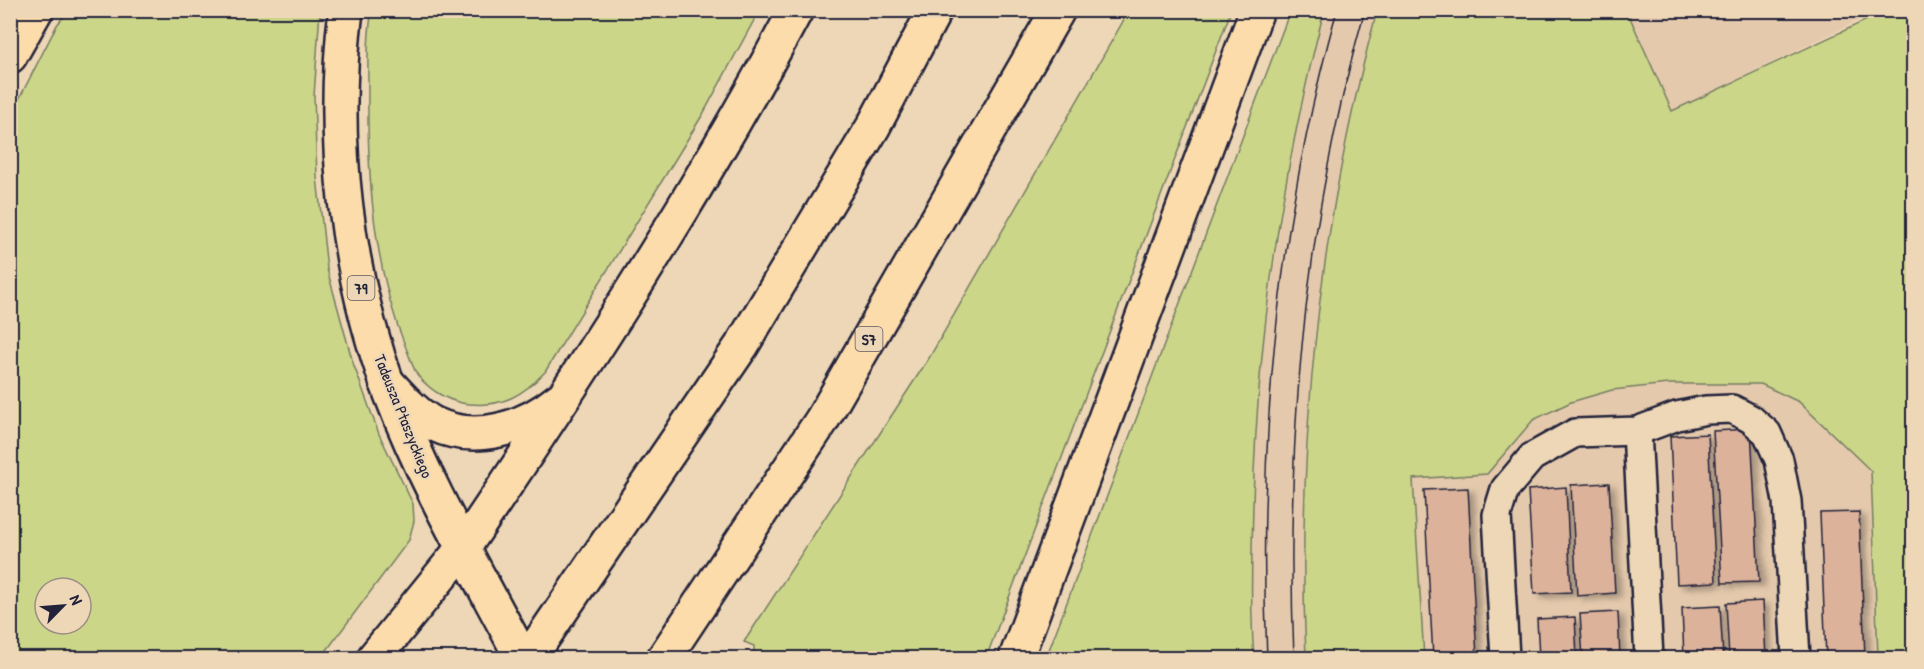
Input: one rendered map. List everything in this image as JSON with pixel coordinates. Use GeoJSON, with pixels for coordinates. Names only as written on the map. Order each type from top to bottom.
{"type":"FeatureCollection","features":[{"type":"Feature","properties":{"kind":"main road"},"geometry":{"type":"LineString","coordinates":[[10,56],[36,10]]}},
{"type":"Feature","properties":{"kind":"main road","name":"Tadeusza Ptaszyckiego"},"geometry":{"type":"LineString","coordinates":[[346,10],[341,77],[345,184],[351,237],[362,294],[386,381],[413,446],[522,658]]}},
{"type":"Feature","properties":{"kind":"main road"},"geometry":{"type":"LineString","coordinates":[[374,658],[464,547],[569,391],[739,117],[796,10]]}},
{"type":"Feature","properties":{"kind":"main road"},"geometry":{"type":"LineString","coordinates":[[529,658],[742,345],[873,127],[935,10]]}},
{"type":"Feature","properties":{"kind":"main road","name":"S7"},"geometry":{"type":"LineString","coordinates":[[664,658],[822,420],[1058,10]]}},
{"type":"Feature","properties":{"kind":"main road"},"geometry":{"type":"LineString","coordinates":[[1016,658],[1257,10]]}},
{"type":"Feature","properties":{"kind":"main road"},"geometry":{"type":"LineString","coordinates":[[386,381],[403,400],[433,423],[453,430],[478,433],[505,430],[532,419],[569,391]]}},
{"type":"Feature","properties":{"kind":"lane"},"geometry":{"type":"LineString","coordinates":[[1505,658],[1497,515],[1505,489],[1532,457],[1575,433],[1637,430],[1677,416],[1706,410],[1732,409],[1751,419],[1767,433],[1779,460],[1787,501],[1796,658]]}},
{"type":"Feature","properties":{"kind":"lane"},"geometry":{"type":"LineString","coordinates":[[1637,430],[1649,658]]}},
{"type":"Feature","properties":{"kind":"shaded area"},"geometry":{"type":"Polygon","coordinates":[[[1324,11],[1377,11],[1344,148],[1315,331],[1303,529],[1306,658],[1254,658],[1251,566],[1256,412],[1261,358],[1290,161],[1324,11]]]}},
{"type":"Feature","properties":{"kind":"shaded area"},"geometry":{"type":"Polygon","coordinates":[[[1627,11],[1878,11],[1672,111],[1627,11]]]}},
{"type":"Feature","properties":{"kind":"shaded area"},"geometry":{"type":"Polygon","coordinates":[[[1668,384],[1761,384],[1799,402],[1871,471],[1878,658],[1424,658],[1413,478],[1487,474],[1533,420],[1571,402],[1612,390],[1668,384]]]}},
{"type":"Feature","properties":{"kind":"green space"},"geometry":{"type":"Polygon","coordinates":[[[68,11],[320,11],[314,96],[317,177],[327,269],[353,363],[379,434],[413,504],[414,521],[409,540],[321,658],[11,658],[11,115],[57,25],[68,11]]]}},
{"type":"Feature","properties":{"kind":"green space"},"geometry":{"type":"Polygon","coordinates":[[[372,11],[759,11],[703,114],[545,372],[529,387],[512,398],[493,404],[482,404],[463,403],[442,396],[415,371],[395,317],[379,253],[371,187],[368,59],[372,11]]]}},
{"type":"Feature","properties":{"kind":"green space"},"geometry":{"type":"Polygon","coordinates":[[[1129,11],[1231,11],[986,658],[754,658],[754,646],[744,642],[929,358],[1129,11]]]}},
{"type":"Feature","properties":{"kind":"green space"},"geometry":{"type":"Polygon","coordinates":[[[1290,11],[1324,11],[1284,194],[1266,317],[1255,441],[1252,600],[1254,658],[1046,658],[1290,11]]]}},
{"type":"Feature","properties":{"kind":"green space"},"geometry":{"type":"Polygon","coordinates":[[[1377,11],[1627,11],[1672,111],[1886,11],[1913,11],[1913,658],[1878,658],[1871,471],[1799,402],[1761,384],[1668,384],[1612,390],[1571,402],[1533,420],[1487,474],[1413,479],[1424,658],[1306,658],[1305,494],[1316,332],[1340,170],[1377,11]]]}},
{"type":"Feature","properties":{"kind":"building"},"geometry":{"type":"Polygon","coordinates":[[[1751,429],[1759,582],[1722,583],[1713,431],[1751,429]]]}},
{"type":"Feature","properties":{"kind":"building"},"geometry":{"type":"Polygon","coordinates":[[[1708,434],[1716,582],[1677,584],[1670,436],[1708,434]]]}},
{"type":"Feature","properties":{"kind":"building"},"geometry":{"type":"Polygon","coordinates":[[[1609,483],[1615,593],[1577,596],[1571,485],[1609,483]]]}},
{"type":"Feature","properties":{"kind":"building"},"geometry":{"type":"Polygon","coordinates":[[[1566,487],[1571,592],[1534,594],[1528,490],[1566,487]]]}},
{"type":"Feature","properties":{"kind":"building"},"geometry":{"type":"Polygon","coordinates":[[[1468,488],[1477,658],[1433,658],[1424,490],[1468,488]]]}},
{"type":"Feature","properties":{"kind":"building"},"geometry":{"type":"Polygon","coordinates":[[[1859,512],[1865,658],[1826,658],[1820,513],[1859,512]]]}},
{"type":"Feature","properties":{"kind":"building"},"geometry":{"type":"Polygon","coordinates":[[[1763,601],[1766,658],[1729,658],[1726,603],[1763,601]]]}},
{"type":"Feature","properties":{"kind":"building"},"geometry":{"type":"Polygon","coordinates":[[[1720,606],[1723,658],[1684,658],[1682,608],[1720,606]]]}},
{"type":"Feature","properties":{"kind":"building"},"geometry":{"type":"Polygon","coordinates":[[[1618,612],[1620,658],[1583,658],[1580,614],[1618,612]]]}},
{"type":"Feature","properties":{"kind":"building"},"geometry":{"type":"Polygon","coordinates":[[[1575,617],[1577,658],[1539,658],[1537,619],[1575,617]]]}},
{"type":"Feature","properties":{"kind":"tram line"},"geometry":{"type":"LineString","coordinates":[[1267,658],[1265,495],[1276,331],[1286,250],[1300,169],[1337,10]]}},
{"type":"Feature","properties":{"kind":"tram line"},"geometry":{"type":"LineString","coordinates":[[1294,658],[1293,495],[1304,331],[1327,169],[1344,89],[1365,10]]}}]}
